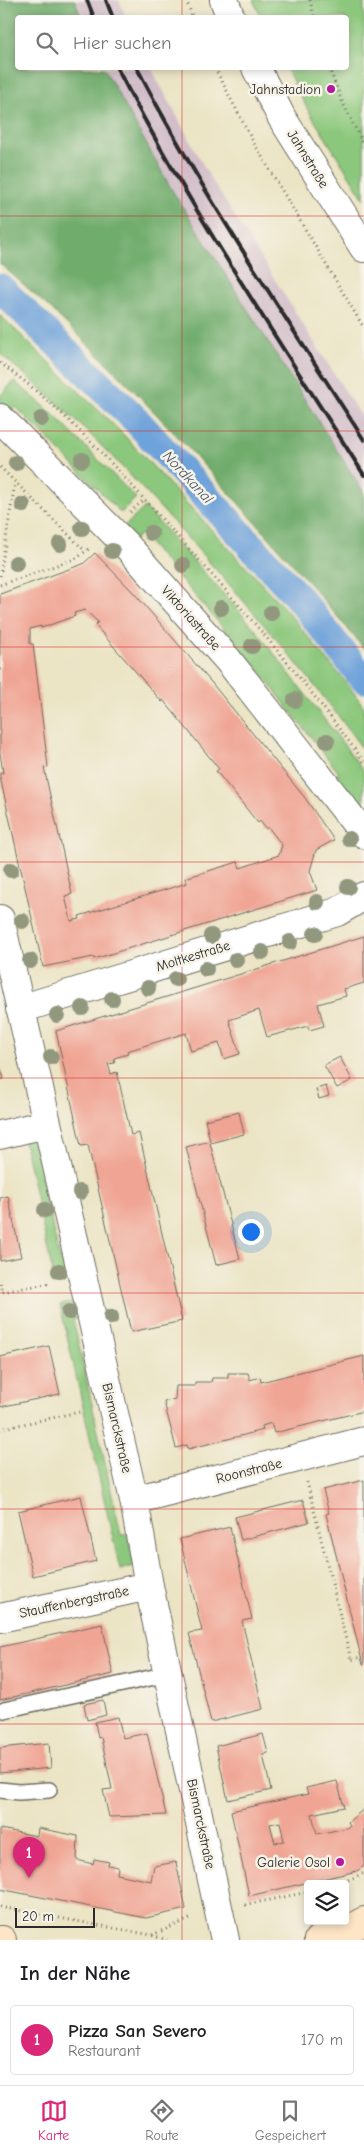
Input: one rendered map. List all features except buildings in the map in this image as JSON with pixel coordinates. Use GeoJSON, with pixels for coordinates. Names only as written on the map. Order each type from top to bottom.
{"type":"FeatureCollection","features":[{"type":"Feature","properties":{"kind":"main road"},"geometry":{"type":"LineString","coordinates":[[318,1940],[355,1930]]}},
{"type":"Feature","properties":{"kind":"street"},"geometry":{"type":"LineString","coordinates":[[224,0],[230,15]]}},
{"type":"Feature","properties":{"kind":"street","name":"Jahnstraße"},"geometry":{"type":"LineString","coordinates":[[257,70],[282,118],[364,248]]}},
{"type":"Feature","properties":{"kind":"street","name":"Viktoriastraße"},"geometry":{"type":"LineString","coordinates":[[3,428],[110,530],[228,660],[364,834]]}},
{"type":"Feature","properties":{"kind":"street","name":"Moltkestraße"},"geometry":{"type":"LineString","coordinates":[[20,1009],[337,912],[364,896]]}},
{"type":"Feature","properties":{"kind":"street","name":"Bismarckstraße"},"geometry":{"type":"LineString","coordinates":[[0,918],[134,1500],[149,1586],[168,1674],[207,1913],[225,1940]]}},
{"type":"Feature","properties":{"kind":"street"},"geometry":{"type":"LineString","coordinates":[[0,1135],[46,1124]]}},
{"type":"Feature","properties":{"kind":"street","name":"Roonstraße"},"geometry":{"type":"LineString","coordinates":[[134,1500],[364,1441]]}},
{"type":"Feature","properties":{"kind":"street","name":"Stauffenbergstraße"},"geometry":{"type":"LineString","coordinates":[[0,1618],[149,1586]]}},
{"type":"Feature","properties":{"kind":"lane"},"geometry":{"type":"LineString","coordinates":[[4,1710],[168,1674]]}},
{"type":"Feature","properties":{"kind":"lane"},"geometry":{"type":"LineString","coordinates":[[0,1790],[19,1792],[49,1790]]}},
{"type":"Feature","properties":{"kind":"path"},"geometry":{"type":"LineString","coordinates":[[186,0],[192,15]]}},
{"type":"Feature","properties":{"kind":"path"},"geometry":{"type":"LineString","coordinates":[[310,0],[313,15]]}},
{"type":"Feature","properties":{"kind":"path"},"geometry":{"type":"LineString","coordinates":[[216,70],[252,140],[364,328]]}},
{"type":"Feature","properties":{"kind":"path"},"geometry":{"type":"LineString","coordinates":[[330,70],[340,99],[364,146]]}},
{"type":"Feature","properties":{"kind":"path"},"geometry":{"type":"LineString","coordinates":[[0,362],[71,422],[145,499],[258,625],[336,723],[364,762]]}},
{"type":"Feature","properties":{"kind":"path"},"geometry":{"type":"LineString","coordinates":[[0,467],[85,551]]}},
{"type":"Feature","properties":{"kind":"path"},"geometry":{"type":"LineString","coordinates":[[0,576],[15,483]]}},
{"type":"Feature","properties":{"kind":"path"},"geometry":{"type":"LineString","coordinates":[[0,585],[77,558],[110,530]]}},
{"type":"Feature","properties":{"kind":"path"},"geometry":{"type":"LineString","coordinates":[[0,1282],[2,1292],[52,1283]]}},
{"type":"Feature","properties":{"kind":"path"},"geometry":{"type":"LineString","coordinates":[[0,1429],[79,1412]]}},
{"type":"Feature","properties":{"kind":"path"},"geometry":{"type":"LineString","coordinates":[[301,1458],[351,1660],[361,1657]]}},
{"type":"Feature","properties":{"kind":"path"},"geometry":{"type":"LineString","coordinates":[[348,1880],[364,1873]]}},
{"type":"Feature","properties":{"kind":"path"},"geometry":{"type":"LineString","coordinates":[[151,1935],[207,1913],[304,1893]]}},
{"type":"Feature","properties":{"kind":"path"},"geometry":{"type":"LineString","coordinates":[[0,1907],[151,1935],[166,1940]]}},
{"type":"Feature","properties":{"kind":"shaded area"},"geometry":{"type":"Polygon","coordinates":[[[75,0],[119,0],[125,15],[80,15],[75,0]]]}},
{"type":"Feature","properties":{"kind":"shaded area"},"geometry":{"type":"Polygon","coordinates":[[[105,70],[152,70],[208,174],[364,421],[364,493],[172,190],[105,70]]]}},
{"type":"Feature","properties":{"kind":"green space"},"geometry":{"type":"Polygon","coordinates":[[[0,0],[75,0],[80,15],[15,15],[15,70],[105,70],[172,190],[364,493],[364,649],[275,544],[167,426],[86,342],[0,264],[0,0]]]}},
{"type":"Feature","properties":{"kind":"green space","name":"Jahnstadion"},"geometry":{"type":"Polygon","coordinates":[[[253,0],[364,0],[364,199],[308,110],[287,70],[349,70],[349,15],[260,15],[253,0]]]}},
{"type":"Feature","properties":{"kind":"green space"},"geometry":{"type":"Polygon","coordinates":[[[0,315],[121,432],[286,610],[364,707],[364,751],[285,650],[153,500],[80,424],[0,354],[0,315]]]}},
{"type":"Feature","properties":{"kind":"green space"},"geometry":{"type":"Polygon","coordinates":[[[14,381],[50,411],[136,498],[121,513],[16,407],[10,413],[0,404],[0,396],[14,381]]]}},
{"type":"Feature","properties":{"kind":"green space"},"geometry":{"type":"Polygon","coordinates":[[[145,507],[256,630],[364,771],[364,815],[332,779],[339,773],[240,647],[141,534],[134,540],[123,528],[145,507]]]}},
{"type":"Feature","properties":{"kind":"green space"},"geometry":{"type":"Polygon","coordinates":[[[28,1140],[40,1147],[45,1158],[48,1168],[40,1170],[60,1260],[68,1259],[73,1280],[55,1284],[24,1141],[28,1140]]]}},
{"type":"Feature","properties":{"kind":"green space"},"geometry":{"type":"Polygon","coordinates":[[[76,1302],[80,1317],[73,1319],[121,1535],[128,1535],[134,1566],[120,1570],[60,1305],[76,1302]]]}},
{"type":"Feature","properties":{"kind":"waterway","name":"Nordkanal"},"geometry":{"type":"LineString","coordinates":[[0,288],[134,418],[297,596],[364,679]]}},
{"type":"Feature","properties":{"kind":"railway"},"geometry":{"type":"LineString","coordinates":[[87,0],[93,15]]}},
{"type":"Feature","properties":{"kind":"railway"},"geometry":{"type":"LineString","coordinates":[[106,0],[112,15]]}},
{"type":"Feature","properties":{"kind":"railway"},"geometry":{"type":"LineString","coordinates":[[118,70],[174,172],[268,325],[364,475]]}},
{"type":"Feature","properties":{"kind":"railway"},"geometry":{"type":"LineString","coordinates":[[138,70],[218,210],[364,440]]}},
{"type":"Feature","properties":{"kind":"place","name":"Jahnstadion"},"geometry":{"type":"Point","coordinates":[331,89]}},
{"type":"Feature","properties":{"kind":"place","name":"Galerie Osol"},"geometry":{"type":"Point","coordinates":[340,1862]}},
{"type":"Feature","properties":{"kind":"place","name":"Pizza San Severo"},"geometry":{"type":"Point","coordinates":[29,1878]}}]}
